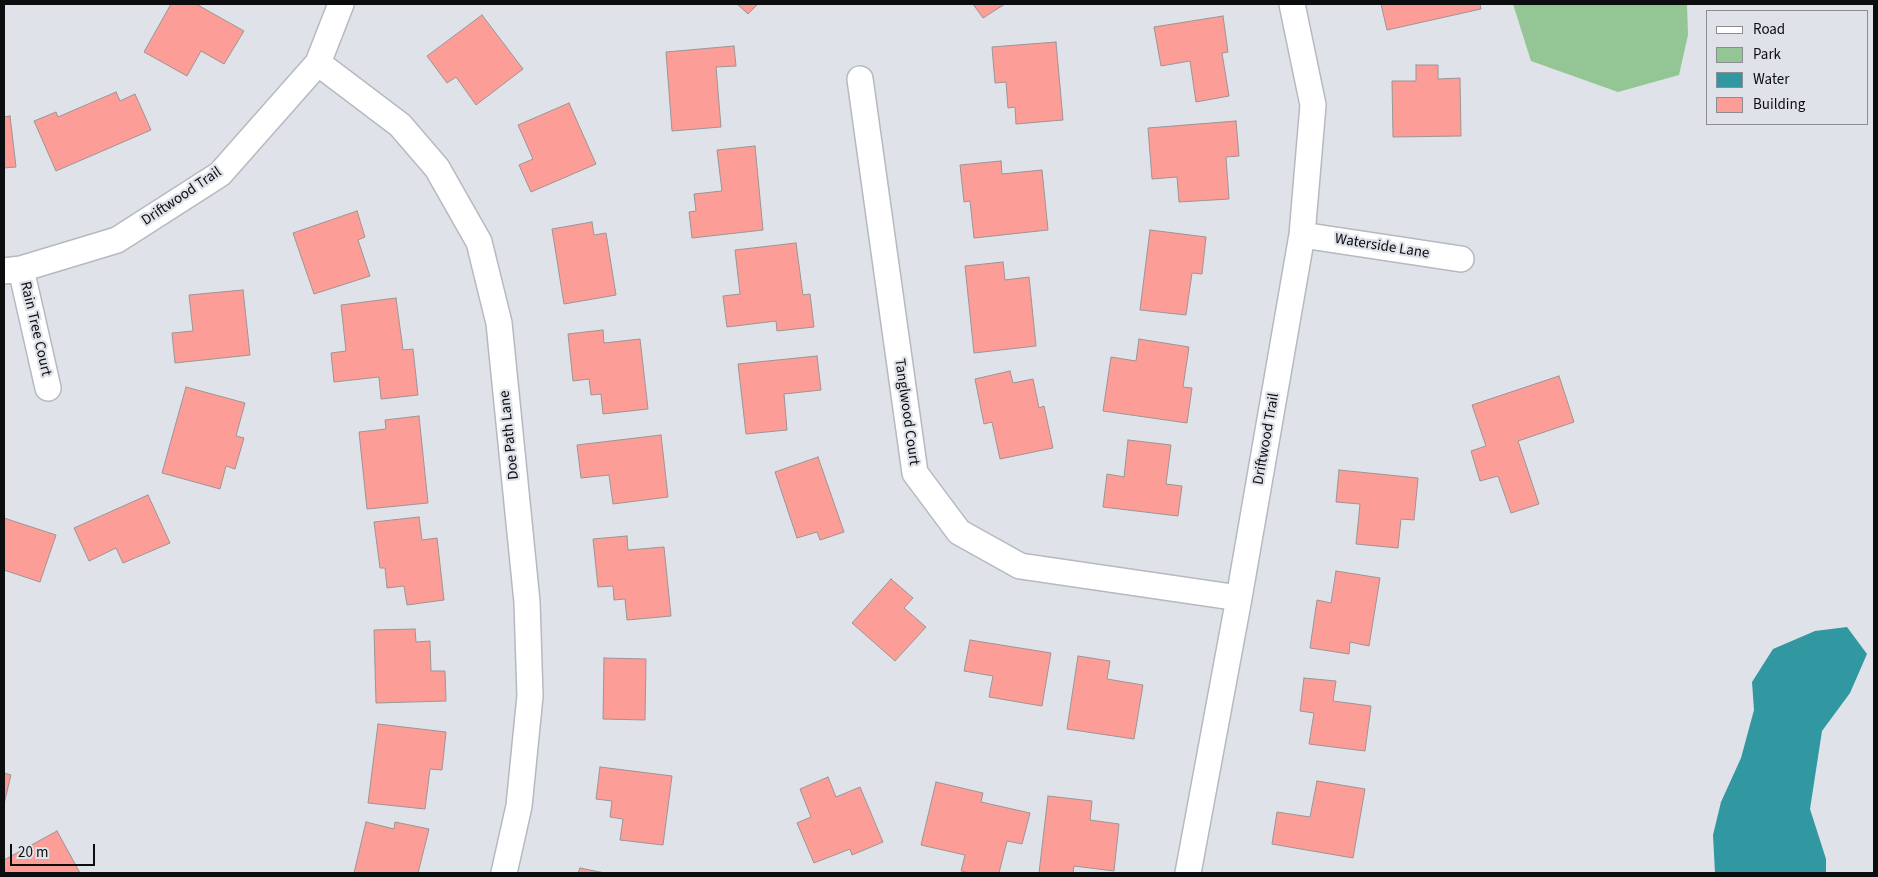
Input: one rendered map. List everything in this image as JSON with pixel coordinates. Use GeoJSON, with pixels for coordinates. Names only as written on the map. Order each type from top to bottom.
{"type":"FeatureCollection","features":[{"type":"Feature","properties":{"kind":"street","name":"Driftwood Trail"},"geometry":{"type":"LineString","coordinates":[[12,270],[117,240],[220,174],[318,63],[341,4]]}},
{"type":"Feature","properties":{"kind":"street","name":"Driftwood Trail"},"geometry":{"type":"LineString","coordinates":[[1188,873],[1239,598],[1302,235],[1313,106],[1292,4]]}},
{"type":"Feature","properties":{"kind":"street","name":"Doe Path Lane"},"geometry":{"type":"LineString","coordinates":[[318,63],[400,125],[437,168],[479,242],[499,323],[526,602],[530,696],[519,806],[504,873]]}},
{"type":"Feature","properties":{"kind":"street","name":"Tanglwood Court"},"geometry":{"type":"LineString","coordinates":[[860,79],[915,473],[920,480],[959,532],[1020,566],[1239,598]]}},
{"type":"Feature","properties":{"kind":"street","name":"Waterside Lane"},"geometry":{"type":"LineString","coordinates":[[1302,235],[1461,259]]}},
{"type":"Feature","properties":{"kind":"street","name":"Rain Tree Court"},"geometry":{"type":"LineString","coordinates":[[12,270],[48,388]]}},
{"type":"Feature","properties":{"kind":"green space"},"geometry":{"type":"Polygon","coordinates":[[[1513,4],[1687,4],[1688,35],[1679,75],[1618,92],[1531,61],[1513,4]]]}},
{"type":"Feature","properties":{"kind":"water"},"geometry":{"type":"Polygon","coordinates":[[[1847,627],[1867,654],[1850,693],[1822,731],[1810,809],[1826,859],[1826,873],[1715,873],[1713,835],[1721,802],[1741,758],[1754,710],[1752,682],[1773,649],[1815,631],[1847,627]]]}},
{"type":"Feature","properties":{"kind":"building"},"geometry":{"type":"Polygon","coordinates":[[[171,4],[196,4],[244,31],[224,64],[201,51],[187,76],[144,52],[171,4]]]}},
{"type":"Feature","properties":{"kind":"building"},"geometry":{"type":"Polygon","coordinates":[[[737,4],[758,4],[748,14],[737,4]]]}},
{"type":"Feature","properties":{"kind":"building"},"geometry":{"type":"Polygon","coordinates":[[[973,4],[1005,4],[983,18],[973,4]]]}},
{"type":"Feature","properties":{"kind":"building"},"geometry":{"type":"Polygon","coordinates":[[[1381,4],[1480,4],[1481,9],[1387,30],[1381,4]]]}},
{"type":"Feature","properties":{"kind":"building"},"geometry":{"type":"Polygon","coordinates":[[[482,15],[523,69],[476,105],[456,77],[447,83],[427,56],[482,15]]]}},
{"type":"Feature","properties":{"kind":"building"},"geometry":{"type":"Polygon","coordinates":[[[1223,16],[1228,52],[1222,53],[1229,96],[1196,102],[1190,61],[1161,66],[1154,27],[1223,16]]]}},
{"type":"Feature","properties":{"kind":"building"},"geometry":{"type":"Polygon","coordinates":[[[1056,42],[1063,120],[1016,124],[1015,107],[1008,108],[1006,82],[995,83],[992,47],[1056,42]]]}},
{"type":"Feature","properties":{"kind":"building"},"geometry":{"type":"Polygon","coordinates":[[[734,46],[736,66],[716,67],[721,127],[672,131],[666,52],[734,46]]]}},
{"type":"Feature","properties":{"kind":"building"},"geometry":{"type":"Polygon","coordinates":[[[1416,65],[1438,65],[1438,79],[1460,78],[1461,136],[1393,137],[1392,81],[1416,81],[1416,65]]]}},
{"type":"Feature","properties":{"kind":"building"},"geometry":{"type":"Polygon","coordinates":[[[116,92],[120,101],[135,94],[151,130],[56,171],[34,121],[56,112],[58,117],[116,92]]]}},
{"type":"Feature","properties":{"kind":"building"},"geometry":{"type":"Polygon","coordinates":[[[569,103],[596,164],[531,192],[519,165],[533,159],[518,125],[569,103]]]}},
{"type":"Feature","properties":{"kind":"building"},"geometry":{"type":"Polygon","coordinates":[[[10,116],[16,167],[4,168],[4,117],[10,116]]]}},
{"type":"Feature","properties":{"kind":"building"},"geometry":{"type":"Polygon","coordinates":[[[1236,121],[1239,156],[1226,157],[1229,199],[1179,202],[1177,177],[1152,179],[1148,128],[1236,121]]]}},
{"type":"Feature","properties":{"kind":"building"},"geometry":{"type":"Polygon","coordinates":[[[755,146],[763,230],[692,238],[689,212],[696,211],[694,194],[722,191],[717,150],[755,146]]]}},
{"type":"Feature","properties":{"kind":"building"},"geometry":{"type":"Polygon","coordinates":[[[1001,161],[1002,174],[1042,170],[1048,230],[974,238],[970,201],[964,202],[960,165],[1001,161]]]}},
{"type":"Feature","properties":{"kind":"building"},"geometry":{"type":"Polygon","coordinates":[[[357,211],[365,237],[358,240],[370,276],[314,294],[293,233],[357,211]]]}},
{"type":"Feature","properties":{"kind":"building"},"geometry":{"type":"Polygon","coordinates":[[[592,222],[594,235],[606,233],[616,295],[564,304],[552,229],[592,222]]]}},
{"type":"Feature","properties":{"kind":"building"},"geometry":{"type":"Polygon","coordinates":[[[1150,230],[1206,237],[1202,274],[1192,273],[1186,315],[1140,310],[1150,230]]]}},
{"type":"Feature","properties":{"kind":"building"},"geometry":{"type":"Polygon","coordinates":[[[796,243],[803,295],[810,294],[814,327],[777,331],[776,321],[727,327],[723,296],[740,294],[735,250],[796,243]]]}},
{"type":"Feature","properties":{"kind":"building"},"geometry":{"type":"Polygon","coordinates":[[[1003,262],[1005,280],[1029,277],[1036,346],[974,353],[965,266],[1003,262]]]}},
{"type":"Feature","properties":{"kind":"building"},"geometry":{"type":"Polygon","coordinates":[[[243,290],[250,355],[175,363],[172,333],[193,331],[189,295],[243,290]]]}},
{"type":"Feature","properties":{"kind":"building"},"geometry":{"type":"Polygon","coordinates":[[[396,298],[403,350],[413,349],[418,395],[381,399],[379,377],[334,382],[331,353],[346,351],[341,305],[396,298]]]}},
{"type":"Feature","properties":{"kind":"building"},"geometry":{"type":"Polygon","coordinates":[[[603,330],[604,343],[640,339],[648,409],[603,414],[601,394],[591,395],[589,379],[573,381],[568,334],[603,330]]]}},
{"type":"Feature","properties":{"kind":"building"},"geometry":{"type":"Polygon","coordinates":[[[1139,339],[1189,347],[1183,387],[1192,388],[1187,423],[1103,411],[1111,357],[1136,361],[1139,339]]]}},
{"type":"Feature","properties":{"kind":"building"},"geometry":{"type":"Polygon","coordinates":[[[817,356],[821,390],[784,394],[787,430],[746,434],[738,364],[817,356]]]}},
{"type":"Feature","properties":{"kind":"building"},"geometry":{"type":"Polygon","coordinates":[[[1010,371],[1013,383],[1033,379],[1039,408],[1044,406],[1053,448],[1000,459],[992,422],[984,424],[975,379],[1010,371]]]}},
{"type":"Feature","properties":{"kind":"building"},"geometry":{"type":"Polygon","coordinates":[[[1559,376],[1574,422],[1518,441],[1539,504],[1511,513],[1498,476],[1480,481],[1471,451],[1486,446],[1472,405],[1559,376]]]}},
{"type":"Feature","properties":{"kind":"building"},"geometry":{"type":"Polygon","coordinates":[[[186,387],[245,403],[236,436],[244,438],[235,469],[226,466],[220,489],[162,473],[186,387]]]}},
{"type":"Feature","properties":{"kind":"building"},"geometry":{"type":"Polygon","coordinates":[[[419,416],[428,503],[367,509],[359,432],[386,429],[385,420],[419,416]]]}},
{"type":"Feature","properties":{"kind":"building"},"geometry":{"type":"Polygon","coordinates":[[[661,435],[668,497],[613,504],[609,475],[581,478],[577,445],[661,435]]]}},
{"type":"Feature","properties":{"kind":"building"},"geometry":{"type":"Polygon","coordinates":[[[1128,440],[1171,445],[1166,484],[1182,486],[1178,516],[1103,507],[1107,474],[1124,477],[1128,440]]]}},
{"type":"Feature","properties":{"kind":"building"},"geometry":{"type":"Polygon","coordinates":[[[818,457],[844,532],[820,540],[817,532],[797,538],[775,472],[818,457]]]}},
{"type":"Feature","properties":{"kind":"building"},"geometry":{"type":"Polygon","coordinates":[[[1339,470],[1418,478],[1414,520],[1401,519],[1398,548],[1356,544],[1360,504],[1336,502],[1339,470]]]}},
{"type":"Feature","properties":{"kind":"building"},"geometry":{"type":"Polygon","coordinates":[[[148,495],[170,543],[123,563],[116,548],[89,561],[74,528],[148,495]]]}},
{"type":"Feature","properties":{"kind":"building"},"geometry":{"type":"Polygon","coordinates":[[[419,517],[422,540],[437,538],[444,600],[407,605],[404,586],[387,588],[385,568],[380,568],[374,522],[419,517]]]}},
{"type":"Feature","properties":{"kind":"building"},"geometry":{"type":"Polygon","coordinates":[[[4,518],[56,535],[40,582],[4,570],[4,518]]]}},
{"type":"Feature","properties":{"kind":"building"},"geometry":{"type":"Polygon","coordinates":[[[627,536],[628,550],[664,547],[671,616],[627,620],[625,599],[614,600],[613,586],[598,587],[593,539],[627,536]]]}},
{"type":"Feature","properties":{"kind":"building"},"geometry":{"type":"Polygon","coordinates":[[[1336,571],[1380,578],[1369,646],[1350,642],[1349,654],[1310,648],[1317,600],[1331,603],[1336,571]]]}},
{"type":"Feature","properties":{"kind":"building"},"geometry":{"type":"Polygon","coordinates":[[[891,579],[913,598],[904,608],[926,627],[895,661],[852,623],[891,579]]]}},
{"type":"Feature","properties":{"kind":"building"},"geometry":{"type":"Polygon","coordinates":[[[415,629],[416,642],[430,641],[431,671],[445,671],[446,701],[376,703],[374,630],[415,629]]]}},
{"type":"Feature","properties":{"kind":"building"},"geometry":{"type":"Polygon","coordinates":[[[970,640],[1051,653],[1042,706],[989,697],[993,676],[964,671],[970,640]]]}},
{"type":"Feature","properties":{"kind":"building"},"geometry":{"type":"Polygon","coordinates":[[[1078,656],[1110,661],[1107,679],[1143,685],[1134,739],[1067,729],[1078,656]]]}},
{"type":"Feature","properties":{"kind":"building"},"geometry":{"type":"Polygon","coordinates":[[[604,658],[646,659],[645,720],[603,719],[604,658]]]}},
{"type":"Feature","properties":{"kind":"building"},"geometry":{"type":"Polygon","coordinates":[[[1304,678],[1336,681],[1333,701],[1371,706],[1365,751],[1309,744],[1314,713],[1300,711],[1304,678]]]}},
{"type":"Feature","properties":{"kind":"building"},"geometry":{"type":"Polygon","coordinates":[[[378,724],[446,732],[442,770],[430,769],[425,809],[368,803],[378,724]]]}},
{"type":"Feature","properties":{"kind":"building"},"geometry":{"type":"Polygon","coordinates":[[[600,767],[672,776],[663,845],[620,840],[623,819],[610,817],[612,801],[596,799],[600,767]]]}},
{"type":"Feature","properties":{"kind":"building"},"geometry":{"type":"Polygon","coordinates":[[[4,773],[11,775],[4,804],[4,773]]]}},
{"type":"Feature","properties":{"kind":"building"},"geometry":{"type":"Polygon","coordinates":[[[828,777],[836,797],[860,787],[883,842],[852,855],[850,849],[814,863],[797,823],[811,817],[800,789],[828,777]]]}},
{"type":"Feature","properties":{"kind":"building"},"geometry":{"type":"Polygon","coordinates":[[[1317,781],[1365,789],[1353,858],[1272,844],[1277,812],[1310,817],[1317,781]]]}},
{"type":"Feature","properties":{"kind":"building"},"geometry":{"type":"Polygon","coordinates":[[[936,782],[983,793],[981,802],[1030,813],[1022,844],[1007,841],[999,873],[970,873],[961,871],[965,855],[921,845],[936,782]]]}},
{"type":"Feature","properties":{"kind":"building"},"geometry":{"type":"Polygon","coordinates":[[[1048,796],[1092,801],[1090,820],[1119,824],[1114,871],[1074,866],[1073,873],[1039,873],[1048,796]]]}},
{"type":"Feature","properties":{"kind":"building"},"geometry":{"type":"Polygon","coordinates":[[[366,822],[394,829],[395,822],[429,829],[418,873],[354,873],[366,822]]]}},
{"type":"Feature","properties":{"kind":"building"},"geometry":{"type":"Polygon","coordinates":[[[57,831],[80,873],[5,873],[4,860],[57,831]]]}},
{"type":"Feature","properties":{"kind":"building"},"geometry":{"type":"Polygon","coordinates":[[[580,868],[605,873],[578,873],[580,868]]]}}]}
